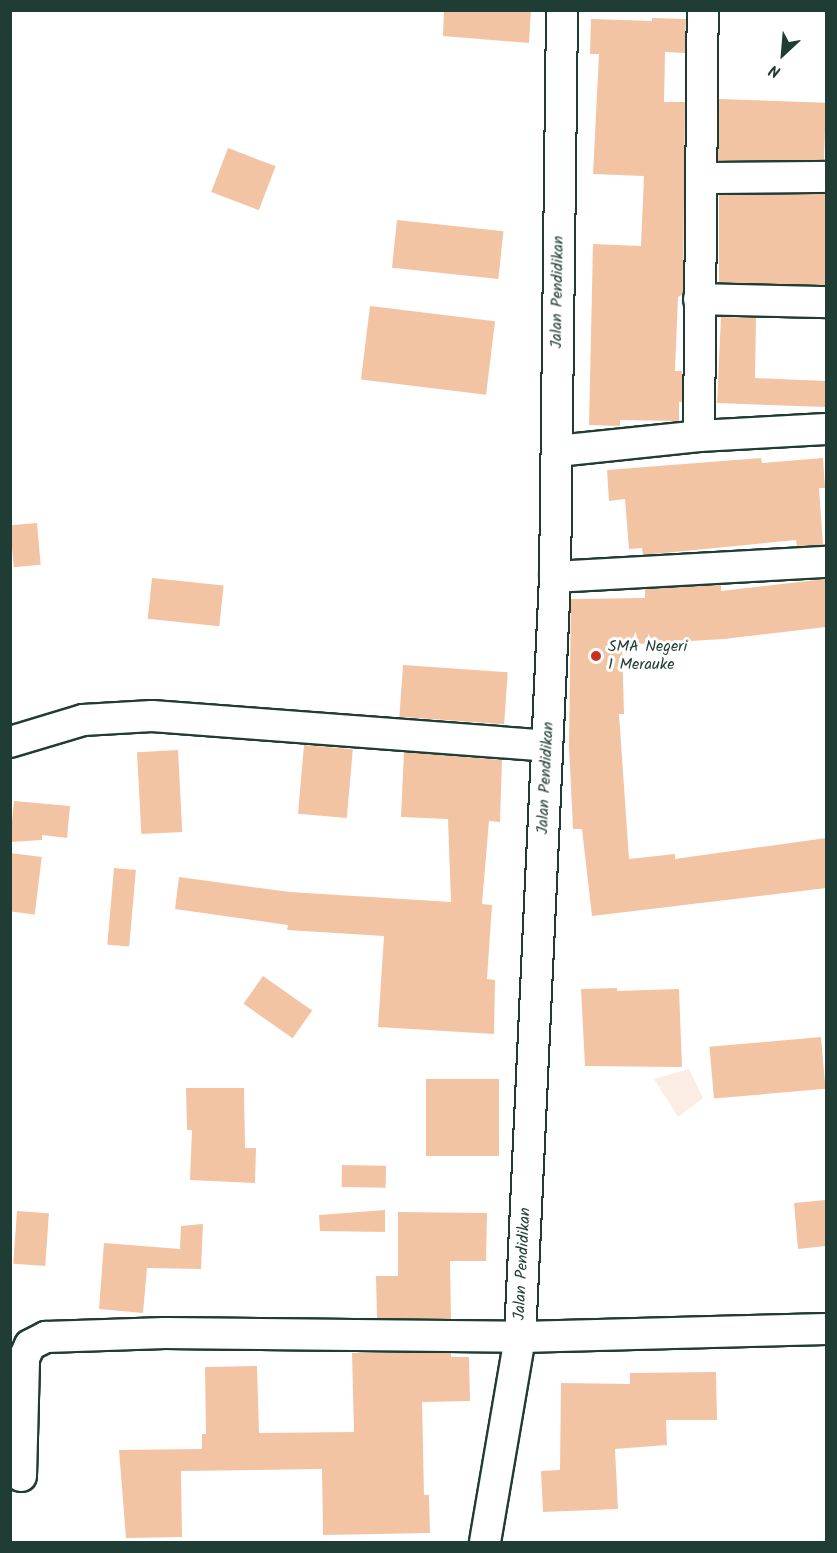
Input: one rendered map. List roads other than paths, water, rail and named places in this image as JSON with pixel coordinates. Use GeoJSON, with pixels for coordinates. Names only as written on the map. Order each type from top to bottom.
{"type":"FeatureCollection","features":[{"type":"Feature","properties":{"kind":"street","name":"Jalan Pendidikan"},"geometry":{"type":"LineString","coordinates":[[485,1542],[520,1337],[555,577],[562,10]]}},
{"type":"Feature","properties":{"kind":"street"},"geometry":{"type":"LineString","coordinates":[[699,436],[699,299],[704,178],[704,10]]}},
{"type":"Feature","properties":{"kind":"street"},"geometry":{"type":"LineString","coordinates":[[704,178],[826,177]]}},
{"type":"Feature","properties":{"kind":"street"},"geometry":{"type":"LineString","coordinates":[[699,299],[826,302]]}},
{"type":"Feature","properties":{"kind":"street"},"geometry":{"type":"LineString","coordinates":[[556,451],[699,436],[826,429]]}},
{"type":"Feature","properties":{"kind":"street"},"geometry":{"type":"LineString","coordinates":[[555,577],[826,562]]}},
{"type":"Feature","properties":{"kind":"street"},"geometry":{"type":"LineString","coordinates":[[10,742],[83,720],[152,716],[547,746]]}},
{"type":"Feature","properties":{"kind":"street"},"geometry":{"type":"LineString","coordinates":[[21,1476],[24,1358],[37,1339],[165,1333],[520,1337],[826,1329]]}},
{"type":"Feature","properties":{"kind":"place","name":"SMA Negeri 1 Merauke"},"geometry":{"type":"Point","coordinates":[596,656]}}]}
